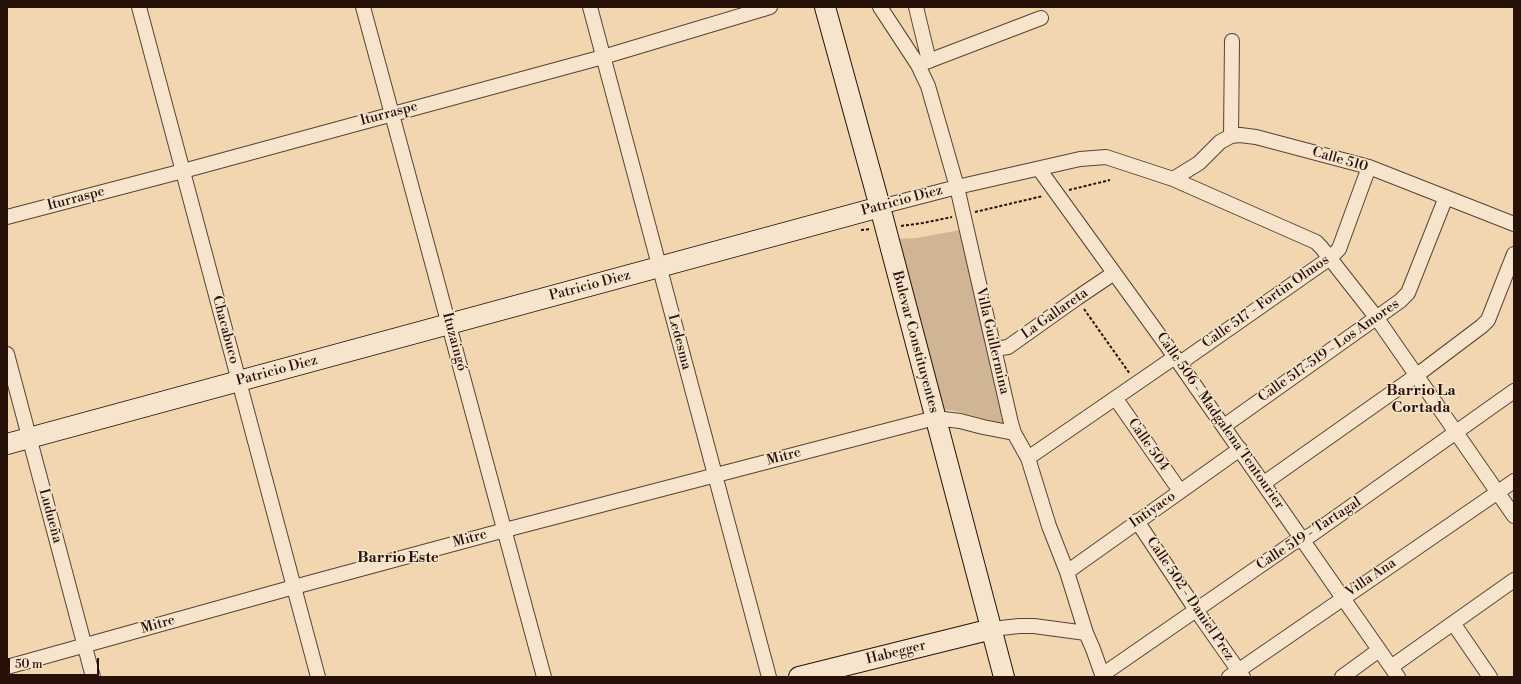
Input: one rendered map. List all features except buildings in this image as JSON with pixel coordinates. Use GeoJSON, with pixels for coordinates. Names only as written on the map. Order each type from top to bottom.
{"type":"FeatureCollection","features":[{"type":"Feature","properties":{"kind":"street","name":"Chacabuco"},"geometry":{"type":"LineString","coordinates":[[139,7],[318,677]]}},
{"type":"Feature","properties":{"kind":"street","name":"Ituzaingó"},"geometry":{"type":"LineString","coordinates":[[363,7],[544,677]]}},
{"type":"Feature","properties":{"kind":"street","name":"Ledesma"},"geometry":{"type":"LineString","coordinates":[[590,7],[769,677]]}},
{"type":"Feature","properties":{"kind":"street","name":"Iturraspe"},"geometry":{"type":"LineString","coordinates":[[7,217],[182,171],[603,56],[770,7]]}},
{"type":"Feature","properties":{"kind":"street","name":"Bulevar Constituyentes"},"geometry":{"type":"LineString","coordinates":[[825,7],[880,207],[1004,677]]}},
{"type":"Feature","properties":{"kind":"street","name":"Villa Guillermina"},"geometry":{"type":"LineString","coordinates":[[880,7],[923,63],[928,86],[957,187],[1011,423],[1014,433],[1028,458],[1049,526],[1067,572],[1086,633],[1103,676]]}},
{"type":"Feature","properties":{"kind":"street"},"geometry":{"type":"LineString","coordinates":[[916,7],[923,63],[1041,18]]}},
{"type":"Feature","properties":{"kind":"street"},"geometry":{"type":"LineString","coordinates":[[1173,179],[1199,163],[1220,142],[1232,136],[1232,41]]}},
{"type":"Feature","properties":{"kind":"street","name":"Calle 510"},"geometry":{"type":"LineString","coordinates":[[1232,136],[1240,135],[1256,137],[1369,168],[1446,196],[1514,224]]}},
{"type":"Feature","properties":{"kind":"street","name":"Patricio Diez"},"geometry":{"type":"LineString","coordinates":[[7,444],[660,268],[880,207],[957,187],[1080,159],[1106,157],[1173,179],[1316,242],[1322,247],[1376,317],[1514,516]]}},
{"type":"Feature","properties":{"kind":"street","name":"Calle 517 - Fortin Olmos"},"geometry":{"type":"LineString","coordinates":[[1028,458],[1137,384],[1178,360],[1330,258],[1339,249],[1369,168]]}},
{"type":"Feature","properties":{"kind":"street","name":"Calle 506 - Madgalena Tentourier"},"geometry":{"type":"LineString","coordinates":[[1039,169],[1178,360],[1394,672]]}},
{"type":"Feature","properties":{"kind":"street","name":"Calle 517-519 - Los Amores"},"geometry":{"type":"LineString","coordinates":[[1224,426],[1400,301],[1408,293],[1446,196]]}},
{"type":"Feature","properties":{"kind":"street"},"geometry":{"type":"LineString","coordinates":[[1264,483],[1417,375],[1482,326],[1488,320],[1514,254]]}},
{"type":"Feature","properties":{"kind":"street","name":"La Gallareta"},"geometry":{"type":"LineString","coordinates":[[994,349],[1008,347],[1114,273]]}},
{"type":"Feature","properties":{"kind":"street","name":"Ludueña"},"geometry":{"type":"LineString","coordinates":[[7,354],[93,677]]}},
{"type":"Feature","properties":{"kind":"street","name":"Calle 519 - Tartagal"},"geometry":{"type":"LineString","coordinates":[[1103,676],[1196,610],[1302,538],[1311,535],[1514,391]]}},
{"type":"Feature","properties":{"kind":"street","name":"Calle 504"},"geometry":{"type":"LineString","coordinates":[[1116,399],[1180,491]]}},
{"type":"Feature","properties":{"kind":"street"},"geometry":{"type":"LineString","coordinates":[[936,418],[960,421],[983,428],[1014,433]]}},
{"type":"Feature","properties":{"kind":"street","name":"Mitre"},"geometry":{"type":"LineString","coordinates":[[7,667],[505,530],[936,418]]}},
{"type":"Feature","properties":{"kind":"street","name":"Intiyaco"},"geometry":{"type":"LineString","coordinates":[[1067,572],[1240,449]]}},
{"type":"Feature","properties":{"kind":"street","name":"Villa Ana"},"geometry":{"type":"LineString","coordinates":[[1237,675],[1343,597],[1514,481]]}},
{"type":"Feature","properties":{"kind":"street","name":"Calle 502 - Daniel Prez"},"geometry":{"type":"LineString","coordinates":[[1137,521],[1237,675]]}},
{"type":"Feature","properties":{"kind":"street"},"geometry":{"type":"LineString","coordinates":[[1394,672],[1453,623],[1514,580]]}},
{"type":"Feature","properties":{"kind":"street"},"geometry":{"type":"LineString","coordinates":[[1453,623],[1490,677]]}},
{"type":"Feature","properties":{"kind":"street"},"geometry":{"type":"LineString","coordinates":[[992,629],[1034,626],[1086,633]]}},
{"type":"Feature","properties":{"kind":"street","name":"Habegger"},"geometry":{"type":"LineString","coordinates":[[799,677],[992,629]]}},
{"type":"Feature","properties":{"kind":"street"},"geometry":{"type":"LineString","coordinates":[[1342,677],[1379,650]]}},
{"type":"Feature","properties":{"kind":"path"},"geometry":{"type":"LineString","coordinates":[[854,230],[923,223],[1056,194],[1110,180]]}},
{"type":"Feature","properties":{"kind":"path"},"geometry":{"type":"LineString","coordinates":[[1077,298],[1137,384]]}},
{"type":"Feature","properties":{"kind":"shaded area"},"geometry":{"type":"Polygon","coordinates":[[[960,230],[1007,422],[1003,424],[955,411],[941,409],[896,239],[917,238],[960,230]]]}},
{"type":"Feature","properties":{"kind":"district","name":"Barrio La Cortada"},"geometry":{"type":"Point","coordinates":[1421,400]}},
{"type":"Feature","properties":{"kind":"district","name":"Barrio Este"},"geometry":{"type":"Point","coordinates":[398,558]}}]}
